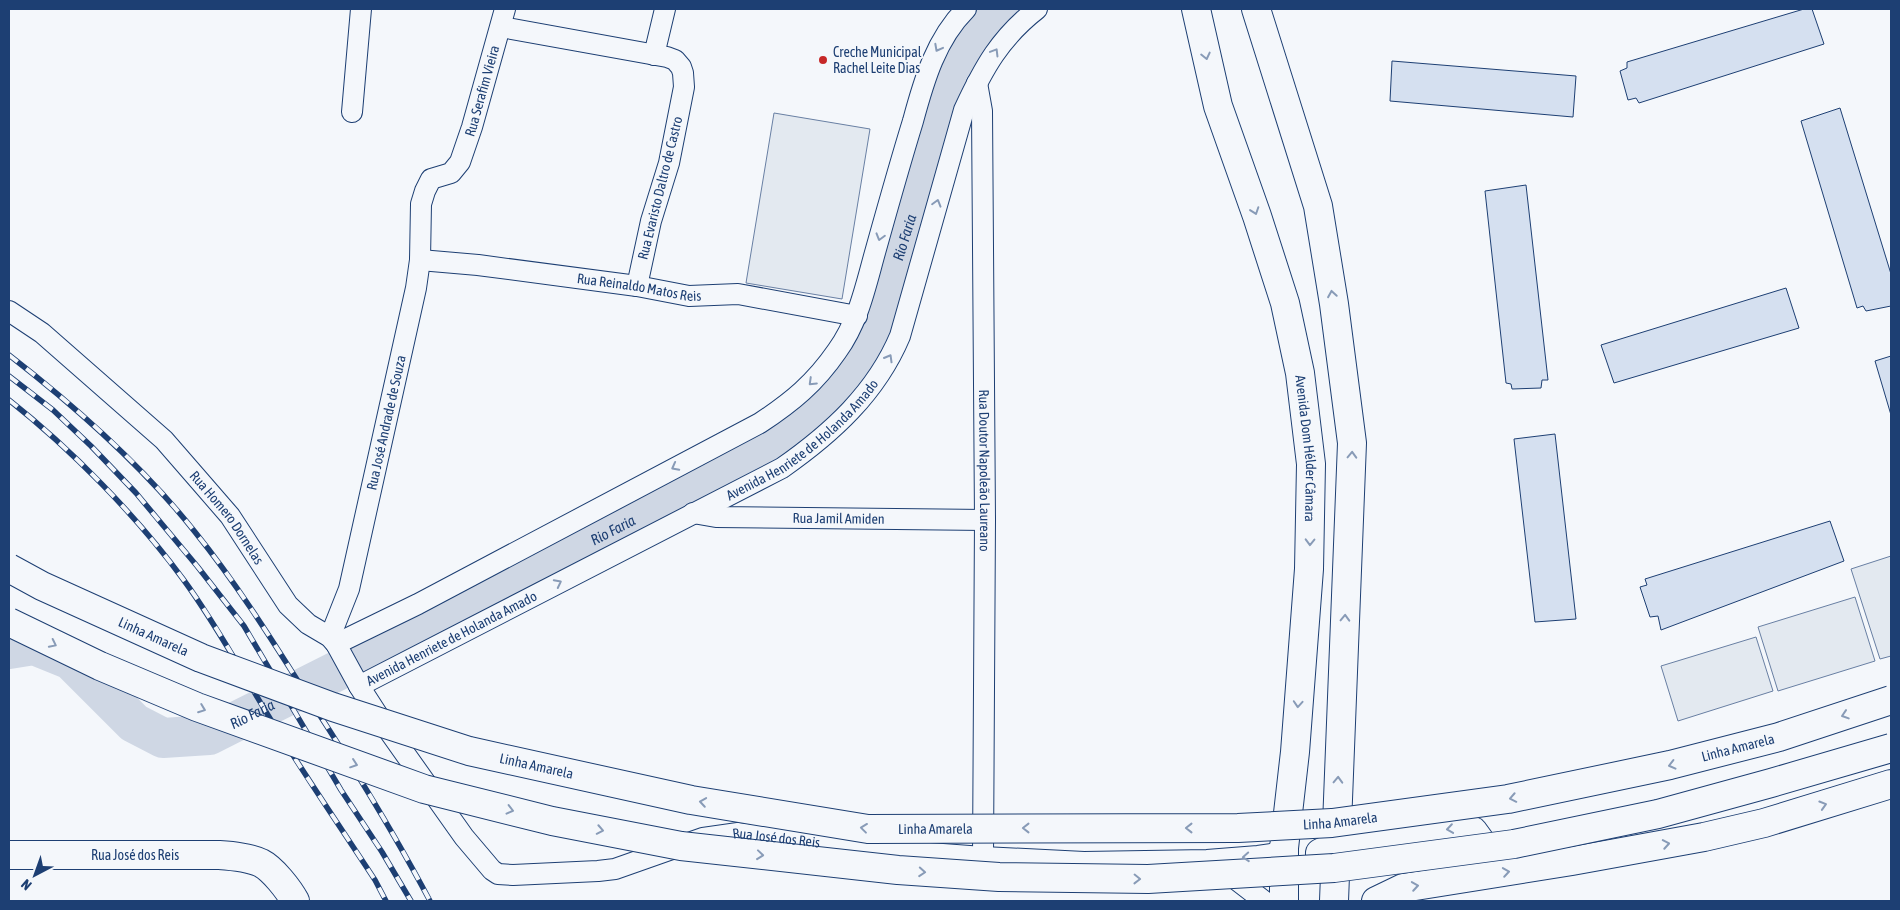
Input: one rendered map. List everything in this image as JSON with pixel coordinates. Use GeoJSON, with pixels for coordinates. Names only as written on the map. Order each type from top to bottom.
{"type":"FeatureCollection","features":[{"type":"Feature","properties":{"kind":"main road","name":"Avenida Dom Hélder Câmara"},"geometry":{"type":"LineString","coordinates":[[1196,9],[1218,106],[1257,216],[1285,303],[1300,373],[1311,464],[1309,569],[1295,752],[1277,896]]}},
{"type":"Feature","properties":{"kind":"main road"},"geometry":{"type":"LineString","coordinates":[[1256,9],[1318,206],[1334,304],[1352,443],[1334,901]]}},
{"type":"Feature","properties":{"kind":"main road","name":"Linha Amarela"},"geometry":{"type":"LineString","coordinates":[[9,568],[42,586],[201,658],[333,707],[469,751],[691,800],[868,829],[1238,828],[1332,823],[1508,799],[1670,765],[1779,736],[1891,700]]}},
{"type":"Feature","properties":{"kind":"main road"},"geometry":{"type":"LineString","coordinates":[[9,622],[100,666],[197,707],[424,789],[552,821],[681,846],[908,871],[999,877],[1148,880],[1334,868],[1514,844],[1658,814],[1891,748]]}},
{"type":"Feature","properties":{"kind":"main road"},"geometry":{"type":"LineString","coordinates":[[1376,901],[1402,888],[1572,862],[1704,837],[1764,823],[1891,784]]}},
{"type":"Feature","properties":{"kind":"main road"},"geometry":{"type":"LineString","coordinates":[[1277,896],[1298,867],[1315,855],[1335,846],[1460,827],[1472,831],[1481,842],[1479,856],[1473,868],[1458,879]]}},
{"type":"Feature","properties":{"kind":"main road","name":"Rua José dos Reis"},"geometry":{"type":"LineString","coordinates":[[9,854],[218,855],[241,857],[262,863],[278,879],[295,901]]}},
{"type":"Feature","properties":{"kind":"street"},"geometry":{"type":"LineString","coordinates":[[352,112],[362,9]]}},
{"type":"Feature","properties":{"kind":"street"},"geometry":{"type":"LineString","coordinates":[[654,55],[665,9]]}},
{"type":"Feature","properties":{"kind":"street"},"geometry":{"type":"LineString","coordinates":[[336,645],[418,604],[760,423],[791,402],[818,376],[839,350],[857,316],[920,95],[935,52],[954,21],[966,9]]}},
{"type":"Feature","properties":{"kind":"street","name":"Avenida Henriete de Holanda Amado"},"geometry":{"type":"LineString","coordinates":[[355,679],[782,468],[816,444],[845,418],[868,390],[891,357],[900,336],[964,110],[976,83],[1001,42],[1018,24],[1037,9]]}},
{"type":"Feature","properties":{"kind":"street","name":"Rua Evaristo Daltro de Castro"},"geometry":{"type":"LineString","coordinates":[[503,18],[675,60],[681,67],[684,87],[669,163],[651,221],[637,286]]}},
{"type":"Feature","properties":{"kind":"street","name":"Rua Serafim Vieira"},"geometry":{"type":"LineString","coordinates":[[421,204],[431,179],[448,175],[454,171],[460,162],[503,18]]}},
{"type":"Feature","properties":{"kind":"street","name":"Rua Doutor Napoleão Laureano"},"geometry":{"type":"LineString","coordinates":[[976,83],[982,111],[985,520],[983,858]]}},
{"type":"Feature","properties":{"kind":"street","name":"Rua José Andrade de Souza"},"geometry":{"type":"LineString","coordinates":[[336,645],[416,288],[420,260],[421,204]]}},
{"type":"Feature","properties":{"kind":"street","name":"Rua Reinaldo Matos Reis"},"geometry":{"type":"LineString","coordinates":[[420,260],[478,265],[637,286],[689,296],[738,294],[857,316]]}},
{"type":"Feature","properties":{"kind":"street","name":"Rua Homero Dornelas"},"geometry":{"type":"LineString","coordinates":[[9,312],[42,334],[164,440],[230,516],[288,605],[308,624],[336,645],[355,679],[408,757]]}},
{"type":"Feature","properties":{"kind":"street","name":"Rua Jamil Amiden"},"geometry":{"type":"LineString","coordinates":[[692,513],[716,517],[985,520]]}},
{"type":"Feature","properties":{"kind":"street","name":"Rua José dos Reis"},"geometry":{"type":"LineString","coordinates":[[408,757],[475,851],[492,870],[504,875],[598,872],[615,869],[703,838],[738,833],[983,858],[1084,862],[1206,860],[1272,854],[1284,848]]}},
{"type":"Feature","properties":{"kind":"street"},"geometry":{"type":"LineString","coordinates":[[1206,860],[1277,896]]}},
{"type":"Feature","properties":{"kind":"shaded area"},"geometry":{"type":"Polygon","coordinates":[[[774,113],[870,129],[842,299],[746,283],[774,113]]]}},
{"type":"Feature","properties":{"kind":"shaded area"},"geometry":{"type":"Polygon","coordinates":[[[1891,556],[1891,656],[1880,659],[1851,569],[1891,556]]]}},
{"type":"Feature","properties":{"kind":"shaded area"},"geometry":{"type":"Polygon","coordinates":[[[1855,597],[1875,661],[1778,691],[1758,627],[1855,597]]]}},
{"type":"Feature","properties":{"kind":"shaded area"},"geometry":{"type":"Polygon","coordinates":[[[1756,637],[1773,691],[1678,721],[1661,666],[1756,637]]]}},
{"type":"Feature","properties":{"kind":"building"},"geometry":{"type":"Polygon","coordinates":[[[1804,9],[1812,9],[1824,44],[1639,103],[1636,98],[1628,100],[1620,71],[1627,68],[1627,62],[1804,9]]]}},
{"type":"Feature","properties":{"kind":"building"},"geometry":{"type":"Polygon","coordinates":[[[1392,61],[1576,76],[1573,117],[1390,101],[1392,61]]]}},
{"type":"Feature","properties":{"kind":"building"},"geometry":{"type":"Polygon","coordinates":[[[1840,108],[1891,274],[1891,306],[1866,311],[1863,306],[1857,308],[1801,121],[1840,108]]]}},
{"type":"Feature","properties":{"kind":"building"},"geometry":{"type":"Polygon","coordinates":[[[1526,185],[1548,380],[1542,380],[1541,388],[1512,389],[1511,384],[1506,383],[1485,191],[1526,185]]]}},
{"type":"Feature","properties":{"kind":"building"},"geometry":{"type":"Polygon","coordinates":[[[1786,288],[1799,328],[1614,383],[1601,345],[1786,288]]]}},
{"type":"Feature","properties":{"kind":"building"},"geometry":{"type":"Polygon","coordinates":[[[1891,356],[1891,415],[1875,361],[1891,356]]]}},
{"type":"Feature","properties":{"kind":"building"},"geometry":{"type":"Polygon","coordinates":[[[1555,434],[1576,619],[1535,622],[1514,439],[1555,434]]]}},
{"type":"Feature","properties":{"kind":"building"},"geometry":{"type":"Polygon","coordinates":[[[1830,521],[1844,561],[1661,630],[1658,616],[1650,617],[1640,587],[1647,585],[1645,579],[1830,521]]]}},
{"type":"Feature","properties":{"kind":"waterway","name":"Rio Faria"},"geometry":{"type":"LineString","coordinates":[[9,649],[34,645],[71,660],[134,723],[163,738],[209,735],[365,657],[763,452],[807,423],[846,381],[874,333],[955,73],[978,32],[1002,9]]}},
{"type":"Feature","properties":{"kind":"railway"},"geometry":{"type":"LineString","coordinates":[[9,355],[59,395],[131,460],[175,507],[210,552],[254,613],[340,747],[430,901]]}},
{"type":"Feature","properties":{"kind":"railway"},"geometry":{"type":"LineString","coordinates":[[9,376],[53,410],[136,493],[244,626],[341,790],[382,852],[411,901]]}},
{"type":"Feature","properties":{"kind":"railway"},"geometry":{"type":"LineString","coordinates":[[9,400],[79,461],[124,507],[165,555],[221,636],[267,714],[375,880],[386,901]]}},
{"type":"Feature","properties":{"kind":"place","name":"Creche Municipal Rachel Leite Dias"},"geometry":{"type":"Point","coordinates":[823,60]}}]}
